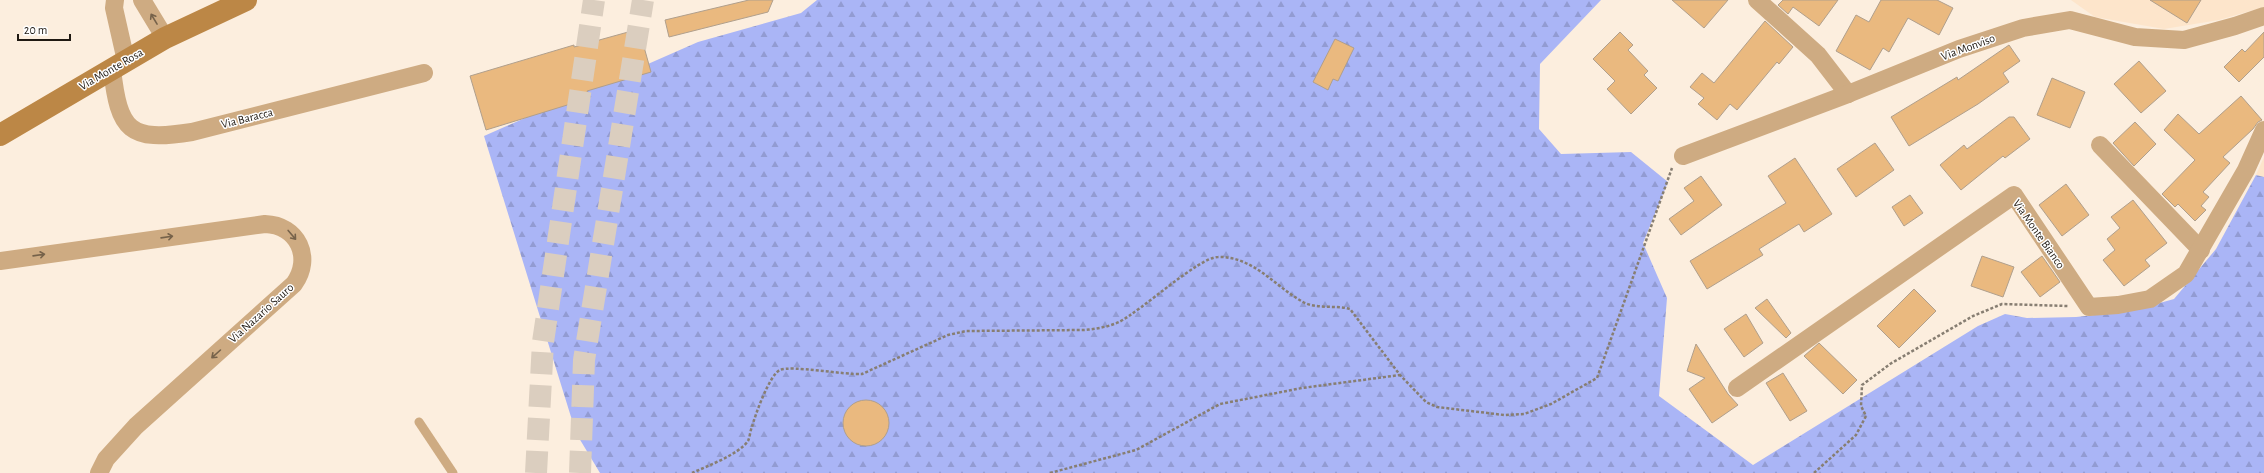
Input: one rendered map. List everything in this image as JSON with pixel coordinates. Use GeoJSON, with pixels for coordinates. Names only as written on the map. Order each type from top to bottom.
{"type":"FeatureCollection","features":[{"type":"Feature","properties":{"kind":"street","name":"Via Baracca"},"geometry":{"type":"LineString","coordinates":[[115,0],[114,8],[119,65],[116,104],[126,124],[144,136],[162,137],[192,132],[424,73]]}},
{"type":"Feature","properties":{"kind":"street"},"geometry":{"type":"LineString","coordinates":[[142,0],[165,38]]}},
{"type":"Feature","properties":{"kind":"street","name":"Via Monte Rosa"},"geometry":{"type":"LineString","coordinates":[[0,135],[165,38],[246,0]]}},
{"type":"Feature","properties":{"kind":"street"},"geometry":{"type":"LineString","coordinates":[[1757,0],[1818,55],[1848,94]]}},
{"type":"Feature","properties":{"kind":"street","name":"Via Monviso"},"geometry":{"type":"LineString","coordinates":[[1683,156],[1848,94],[1959,49],[2023,28],[2070,20],[2135,36],[2184,40],[2236,26],[2264,16]]}},
{"type":"Feature","properties":{"kind":"street"},"geometry":{"type":"LineString","coordinates":[[2089,307],[2118,305],[2150,299],[2186,274],[2246,170],[2264,130]]}},
{"type":"Feature","properties":{"kind":"street"},"geometry":{"type":"LineString","coordinates":[[2100,146],[2201,250]]}},
{"type":"Feature","properties":{"kind":"street","name":"Via Monte Bianco"},"geometry":{"type":"LineString","coordinates":[[1737,388],[2014,195],[2089,307]]}},
{"type":"Feature","properties":{"kind":"street","name":"Via Nazario Sauro"},"geometry":{"type":"LineString","coordinates":[[0,261],[265,224],[276,224],[287,229],[300,246],[302,268],[294,284],[136,426],[106,459],[99,473]]}},
{"type":"Feature","properties":{"kind":"lane"},"geometry":{"type":"LineString","coordinates":[[419,422],[453,473]]}},
{"type":"Feature","properties":{"kind":"path"},"geometry":{"type":"LineString","coordinates":[[692,473],[738,451],[748,441],[752,426],[772,376],[780,370],[791,368],[847,375],[862,374],[948,335],[966,331],[1084,330],[1103,328],[1120,321],[1198,266],[1216,257],[1235,259],[1252,265],[1306,303],[1319,306],[1350,309],[1400,375],[1426,402],[1437,407],[1504,415],[1524,414],[1550,404],[1597,378],[1672,168],[1683,156]]}},
{"type":"Feature","properties":{"kind":"path"},"geometry":{"type":"LineString","coordinates":[[1814,473],[1856,435],[1866,416],[1862,406],[1862,385],[1890,364],[1972,316],[2002,304],[2089,307]]}},
{"type":"Feature","properties":{"kind":"path"},"geometry":{"type":"LineString","coordinates":[[1050,473],[1136,450],[1220,404],[1302,388],[1400,375]]}},
{"type":"Feature","properties":{"kind":"shaded area"},"geometry":{"type":"Polygon","coordinates":[[[2071,0],[2264,0],[2264,7],[2219,20],[2164,29],[2095,17],[2071,0]]]}},
{"type":"Feature","properties":{"kind":"shaded area"},"geometry":{"type":"Polygon","coordinates":[[[2264,157],[2264,177],[2256,175],[2264,157]]]}},
{"type":"Feature","properties":{"kind":"green space"},"geometry":{"type":"Polygon","coordinates":[[[817,0],[1601,0],[1540,64],[1539,129],[1561,154],[1631,152],[1668,182],[1643,243],[1667,298],[1659,396],[1753,465],[1978,326],[2005,314],[2027,318],[2076,317],[2131,311],[2174,299],[2216,249],[2256,175],[2264,177],[2264,473],[600,473],[576,433],[484,136],[698,42],[801,13],[817,0]]]}},
{"type":"Feature","properties":{"kind":"building"},"geometry":{"type":"Polygon","coordinates":[[[749,0],[773,0],[768,12],[669,37],[665,20],[749,0]]]}},
{"type":"Feature","properties":{"kind":"building"},"geometry":{"type":"Polygon","coordinates":[[[1672,0],[1728,0],[1704,28],[1672,0]]]}},
{"type":"Feature","properties":{"kind":"building"},"geometry":{"type":"Polygon","coordinates":[[[1783,0],[1838,0],[1819,26],[1793,7],[1788,14],[1778,5],[1783,0]]]}},
{"type":"Feature","properties":{"kind":"building"},"geometry":{"type":"Polygon","coordinates":[[[1881,0],[1937,0],[1953,8],[1939,35],[1908,18],[1889,52],[1883,48],[1870,70],[1836,51],[1856,15],[1869,22],[1881,0]]]}},
{"type":"Feature","properties":{"kind":"building"},"geometry":{"type":"Polygon","coordinates":[[[2150,0],[2201,0],[2187,23],[2150,0]]]}},
{"type":"Feature","properties":{"kind":"building"},"geometry":{"type":"Polygon","coordinates":[[[1765,21],[1793,47],[1779,64],[1777,62],[1737,110],[1730,104],[1717,120],[1698,104],[1704,98],[1690,87],[1702,73],[1714,83],[1765,21]]]}},
{"type":"Feature","properties":{"kind":"building"},"geometry":{"type":"Polygon","coordinates":[[[639,29],[651,72],[587,91],[590,98],[486,130],[470,76],[574,45],[574,47],[639,29]]]}},
{"type":"Feature","properties":{"kind":"building"},"geometry":{"type":"Polygon","coordinates":[[[1620,32],[1633,45],[1628,50],[1648,71],[1644,75],[1657,88],[1631,114],[1607,89],[1615,81],[1593,59],[1620,32]]]}},
{"type":"Feature","properties":{"kind":"building"},"geometry":{"type":"Polygon","coordinates":[[[2264,32],[2264,57],[2239,82],[2224,67],[2242,49],[2245,52],[2264,32]]]}},
{"type":"Feature","properties":{"kind":"building"},"geometry":{"type":"Polygon","coordinates":[[[1335,39],[1354,48],[1338,81],[1333,79],[1328,90],[1313,82],[1335,39]]]}},
{"type":"Feature","properties":{"kind":"building"},"geometry":{"type":"Polygon","coordinates":[[[2009,45],[2020,61],[2003,73],[2009,82],[1978,104],[1909,146],[1891,117],[1957,77],[1958,80],[2009,45]]]}},
{"type":"Feature","properties":{"kind":"building"},"geometry":{"type":"Polygon","coordinates":[[[2139,61],[2166,91],[2141,113],[2114,84],[2139,61]]]}},
{"type":"Feature","properties":{"kind":"building"},"geometry":{"type":"Polygon","coordinates":[[[2052,78],[2085,92],[2070,128],[2037,115],[2052,78]]]}},
{"type":"Feature","properties":{"kind":"building"},"geometry":{"type":"Polygon","coordinates":[[[2241,96],[2262,120],[2258,122],[2253,129],[2223,157],[2230,163],[2203,192],[2209,197],[2201,206],[2206,210],[2195,221],[2178,204],[2175,207],[2162,194],[2195,160],[2164,130],[2178,114],[2199,134],[2241,96]]]}},
{"type":"Feature","properties":{"kind":"building"},"geometry":{"type":"Polygon","coordinates":[[[2009,117],[2014,117],[2030,139],[2005,158],[2003,156],[1961,190],[1940,165],[1964,145],[1967,149],[2009,117]]]}},
{"type":"Feature","properties":{"kind":"building"},"geometry":{"type":"Polygon","coordinates":[[[2135,122],[2156,144],[2134,166],[2113,143],[2135,122]]]}},
{"type":"Feature","properties":{"kind":"building"},"geometry":{"type":"Polygon","coordinates":[[[1875,143],[1894,170],[1856,197],[1837,169],[1875,143]]]}},
{"type":"Feature","properties":{"kind":"building"},"geometry":{"type":"Polygon","coordinates":[[[1795,158],[1832,214],[1804,232],[1799,224],[1759,249],[1763,255],[1707,289],[1690,261],[1786,203],[1768,176],[1795,158]]]}},
{"type":"Feature","properties":{"kind":"building"},"geometry":{"type":"Polygon","coordinates":[[[1701,176],[1722,205],[1681,235],[1669,219],[1694,201],[1684,188],[1701,176]]]}},
{"type":"Feature","properties":{"kind":"building"},"geometry":{"type":"Polygon","coordinates":[[[2066,184],[2089,215],[2062,236],[2039,205],[2066,184]]]}},
{"type":"Feature","properties":{"kind":"building"},"geometry":{"type":"Polygon","coordinates":[[[1910,195],[1923,213],[1904,226],[1892,207],[1910,195]]]}},
{"type":"Feature","properties":{"kind":"building"},"geometry":{"type":"Polygon","coordinates":[[[2133,200],[2167,243],[2145,260],[2150,266],[2124,286],[2103,260],[2115,250],[2107,239],[2120,228],[2111,217],[2133,200]]]}},
{"type":"Feature","properties":{"kind":"building"},"geometry":{"type":"Polygon","coordinates":[[[1982,256],[2014,267],[2003,297],[1971,286],[1982,256]]]}},
{"type":"Feature","properties":{"kind":"building"},"geometry":{"type":"Polygon","coordinates":[[[2042,256],[2060,282],[2040,297],[2021,272],[2042,256]]]}},
{"type":"Feature","properties":{"kind":"building"},"geometry":{"type":"Polygon","coordinates":[[[1914,289],[1936,311],[1899,348],[1877,326],[1914,289]]]}},
{"type":"Feature","properties":{"kind":"building"},"geometry":{"type":"Polygon","coordinates":[[[1767,299],[1791,333],[1786,338],[1755,308],[1767,299]]]}},
{"type":"Feature","properties":{"kind":"building"},"geometry":{"type":"Polygon","coordinates":[[[1746,314],[1763,343],[1744,357],[1724,329],[1746,314]]]}},
{"type":"Feature","properties":{"kind":"building"},"geometry":{"type":"Polygon","coordinates":[[[1819,343],[1857,380],[1843,394],[1804,356],[1819,343]]]}},
{"type":"Feature","properties":{"kind":"building"},"geometry":{"type":"Polygon","coordinates":[[[1696,344],[1728,394],[1738,405],[1712,423],[1689,389],[1705,378],[1687,371],[1696,344]]]}},
{"type":"Feature","properties":{"kind":"building"},"geometry":{"type":"Polygon","coordinates":[[[1783,373],[1807,411],[1790,421],[1766,383],[1783,373]]]}},
{"type":"Feature","properties":{"kind":"building"},"geometry":{"type":"Polygon","coordinates":[[[862,400],[870,400],[879,404],[885,410],[889,423],[885,436],[879,442],[870,446],[862,446],[853,442],[847,436],[843,427],[843,419],[847,410],[853,404],[862,400]]]}},
{"type":"Feature","properties":{"kind":"tunnel"},"geometry":{"type":"LineString","coordinates":[[536,473],[543,342],[594,0]]}},
{"type":"Feature","properties":{"kind":"tunnel"},"geometry":{"type":"LineString","coordinates":[[580,473],[584,360],[643,0]]}}]}
